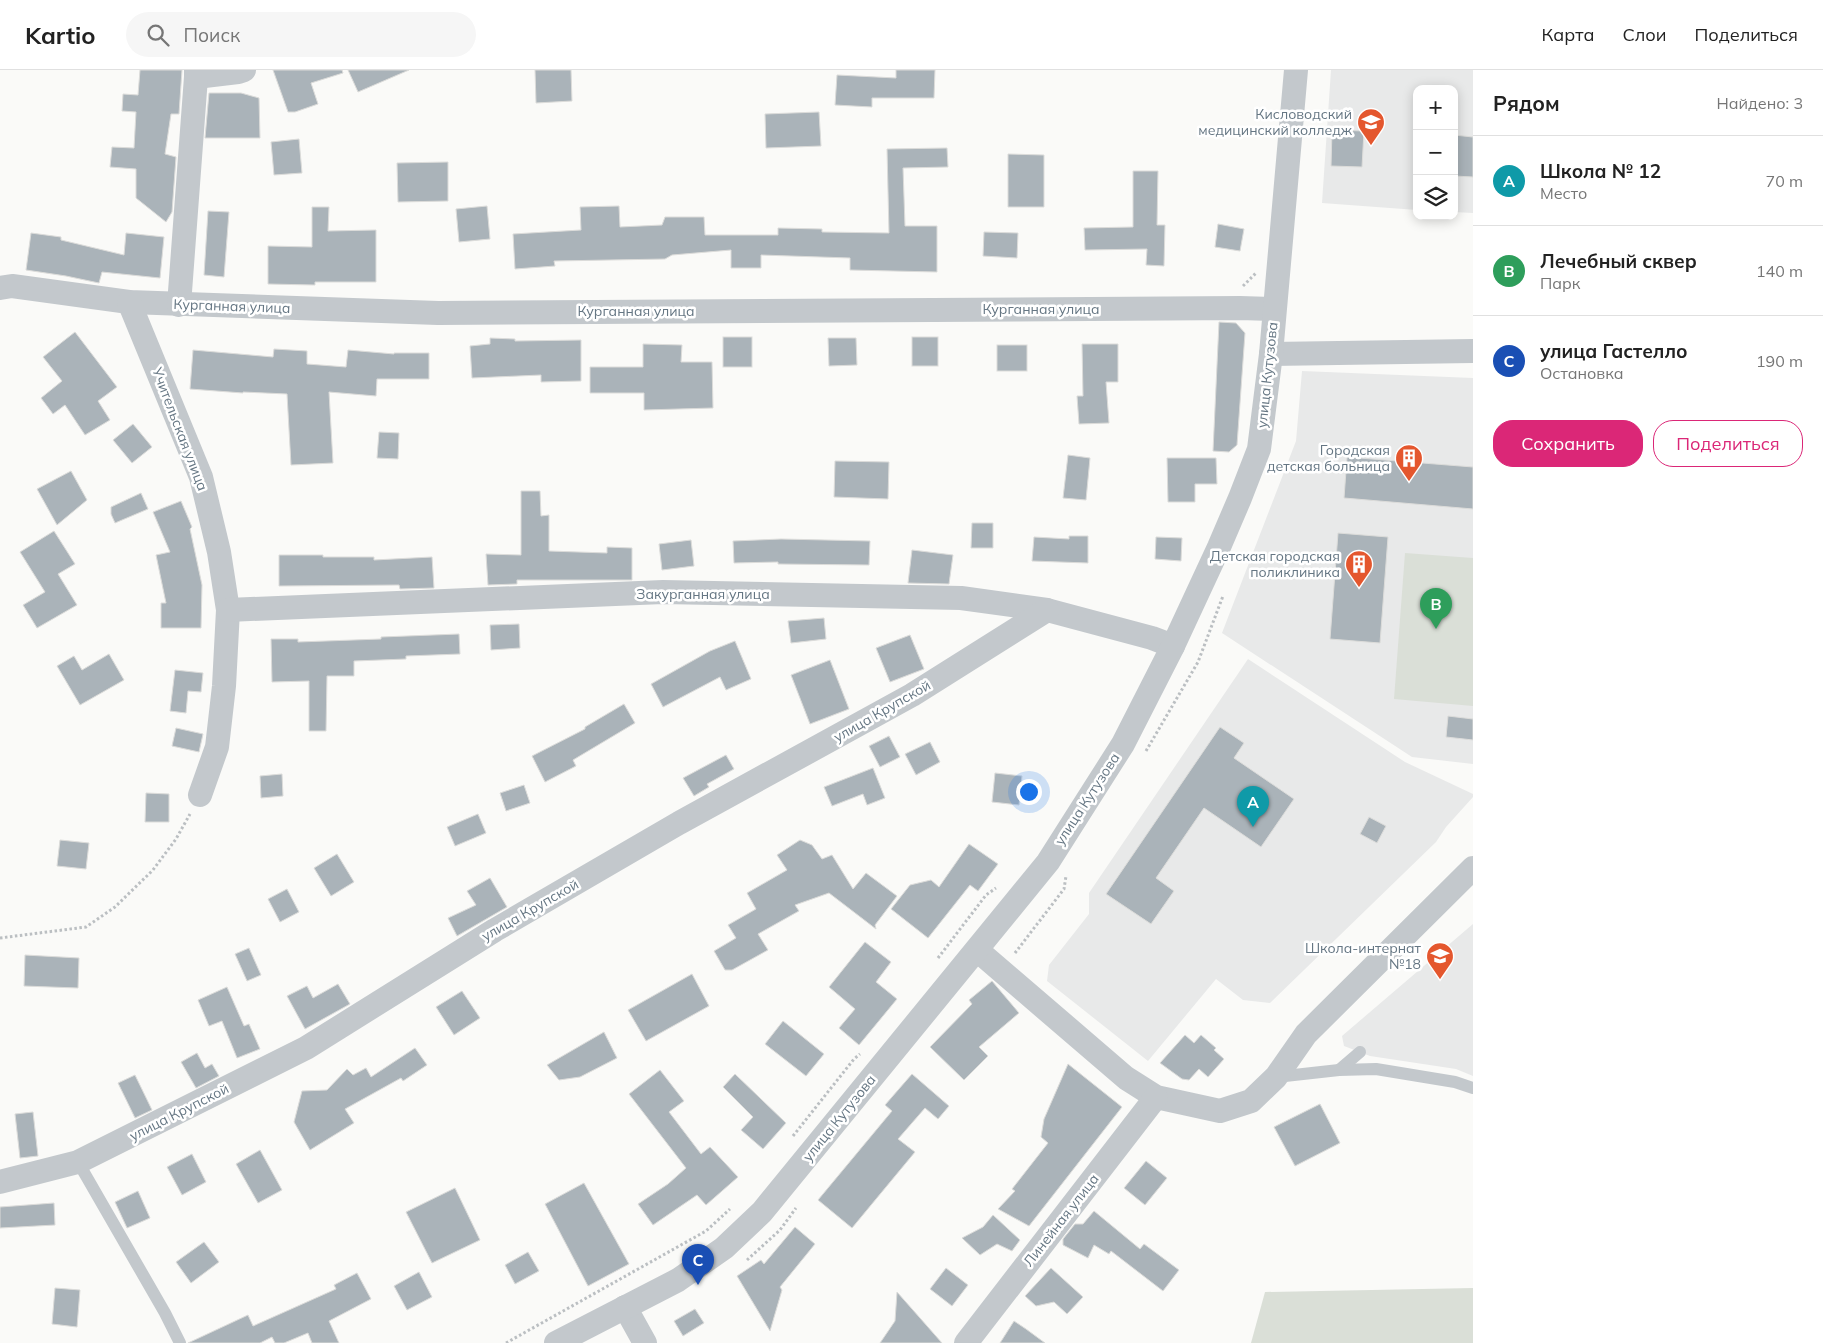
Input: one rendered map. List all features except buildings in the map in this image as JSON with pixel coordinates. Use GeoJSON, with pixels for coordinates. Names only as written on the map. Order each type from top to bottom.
{"type":"FeatureCollection","features":[{"type":"Feature","properties":{"kind":"street"},"geometry":{"type":"LineString","coordinates":[[178,304],[197,72],[238,72],[244,70]]}},
{"type":"Feature","properties":{"kind":"street","name":"улица Кутузова"},"geometry":{"type":"LineString","coordinates":[[556,1343],[678,1280],[724,1248],[762,1212],[1048,862],[1123,744],[1173,646],[1230,522],[1259,449],[1271,354],[1296,70]]}},
{"type":"Feature","properties":{"kind":"street","name":"Курганная улица"},"geometry":{"type":"LineString","coordinates":[[0,288],[12,286],[129,302],[438,313],[1274,309]]}},
{"type":"Feature","properties":{"kind":"street","name":"Учительская улица"},"geometry":{"type":"LineString","coordinates":[[129,302],[201,477],[219,552],[228,610],[224,686],[217,747],[200,795]]}},
{"type":"Feature","properties":{"kind":"street"},"geometry":{"type":"LineString","coordinates":[[1271,354],[1473,351]]}},
{"type":"Feature","properties":{"kind":"street","name":"Закурганная улица"},"geometry":{"type":"LineString","coordinates":[[228,610],[663,592],[961,598],[1046,610],[1152,638],[1173,646]]}},
{"type":"Feature","properties":{"kind":"street","name":"улица Крупской"},"geometry":{"type":"LineString","coordinates":[[0,1182],[78,1162],[306,1048],[495,930],[679,823],[912,695],[1046,610]]}},
{"type":"Feature","properties":{"kind":"street"},"geometry":{"type":"LineString","coordinates":[[977,950],[1126,1078],[1156,1097],[1220,1111],[1251,1101],[1276,1077],[1306,1034],[1473,868]]}},
{"type":"Feature","properties":{"kind":"street","name":"Линейная улица"},"geometry":{"type":"LineString","coordinates":[[966,1343],[1156,1097]]}},
{"type":"Feature","properties":{"kind":"street"},"geometry":{"type":"LineString","coordinates":[[625,1307],[645,1343]]}},
{"type":"Feature","properties":{"kind":"lane"},"geometry":{"type":"LineString","coordinates":[[1339,1070],[1360,1052]]}},
{"type":"Feature","properties":{"kind":"lane"},"geometry":{"type":"LineString","coordinates":[[1276,1077],[1339,1070],[1376,1069],[1455,1082],[1473,1088]]}},
{"type":"Feature","properties":{"kind":"lane"},"geometry":{"type":"LineString","coordinates":[[78,1162],[180,1343]]}},
{"type":"Feature","properties":{"kind":"path"},"geometry":{"type":"LineString","coordinates":[[1240,308],[1242,286],[1260,270]]}},
{"type":"Feature","properties":{"kind":"path"},"geometry":{"type":"LineString","coordinates":[[0,938],[86,927],[115,907],[153,870],[176,839],[200,795]]}},
{"type":"Feature","properties":{"kind":"path"},"geometry":{"type":"LineString","coordinates":[[932,966],[986,895],[1000,885]]}},
{"type":"Feature","properties":{"kind":"path"},"geometry":{"type":"LineString","coordinates":[[789,1141],[854,1059],[866,1049]]}},
{"type":"Feature","properties":{"kind":"path"},"geometry":{"type":"LineString","coordinates":[[506,1343],[706,1231],[733,1206]]}},
{"type":"Feature","properties":{"kind":"shaded area","name":"Кисловодский медицинский колледж"},"geometry":{"type":"Polygon","coordinates":[[[1331,70],[1473,70],[1473,213],[1458,212],[1458,85],[1413,85],[1413,210],[1322,203],[1331,70]]]}},
{"type":"Feature","properties":{"kind":"shaded area"},"geometry":{"type":"Polygon","coordinates":[[[1302,371],[1473,378],[1473,764],[1412,757],[1222,633],[1296,441],[1302,371]]]}},
{"type":"Feature","properties":{"kind":"shaded area"},"geometry":{"type":"Polygon","coordinates":[[[1405,553],[1473,558],[1473,706],[1394,699],[1405,553]]]}},
{"type":"Feature","properties":{"kind":"shaded area"},"geometry":{"type":"Polygon","coordinates":[[[1248,659],[1405,762],[1473,794],[1473,797],[1446,827],[1436,842],[1270,1003],[1243,1000],[1216,979],[1148,1061],[1047,981],[1049,965],[1089,914],[1089,893],[1248,659]]]}},
{"type":"Feature","properties":{"kind":"shaded area","name":"Школа-интернат №18"},"geometry":{"type":"Polygon","coordinates":[[[1473,924],[1473,1076],[1456,1069],[1370,1056],[1344,1046],[1342,1036],[1473,924]]]}},
{"type":"Feature","properties":{"kind":"shaded area"},"geometry":{"type":"Polygon","coordinates":[[[1473,1288],[1473,1343],[1251,1343],[1265,1292],[1473,1288]]]}},
{"type":"Feature","properties":{"kind":"place","name":"Кисловодский медицинский колледж"},"geometry":{"type":"Point","coordinates":[1371,146]}},
{"type":"Feature","properties":{"kind":"place","name":"Городская детская больница"},"geometry":{"type":"Point","coordinates":[1409,482]}},
{"type":"Feature","properties":{"kind":"place","name":"Детская городская поликлиника"},"geometry":{"type":"Point","coordinates":[1359,588]}},
{"type":"Feature","properties":{"kind":"place","name":"Лечебный сквер"},"geometry":{"type":"Point","coordinates":[1436,629]}},
{"type":"Feature","properties":{"kind":"place","name":"Школа № 12"},"geometry":{"type":"Point","coordinates":[1253,827]}},
{"type":"Feature","properties":{"kind":"place","name":"Школа-интернат №18"},"geometry":{"type":"Point","coordinates":[1440,980]}},
{"type":"Feature","properties":{"kind":"place","name":"улица Гастелло"},"geometry":{"type":"Point","coordinates":[698,1285]}}]}
